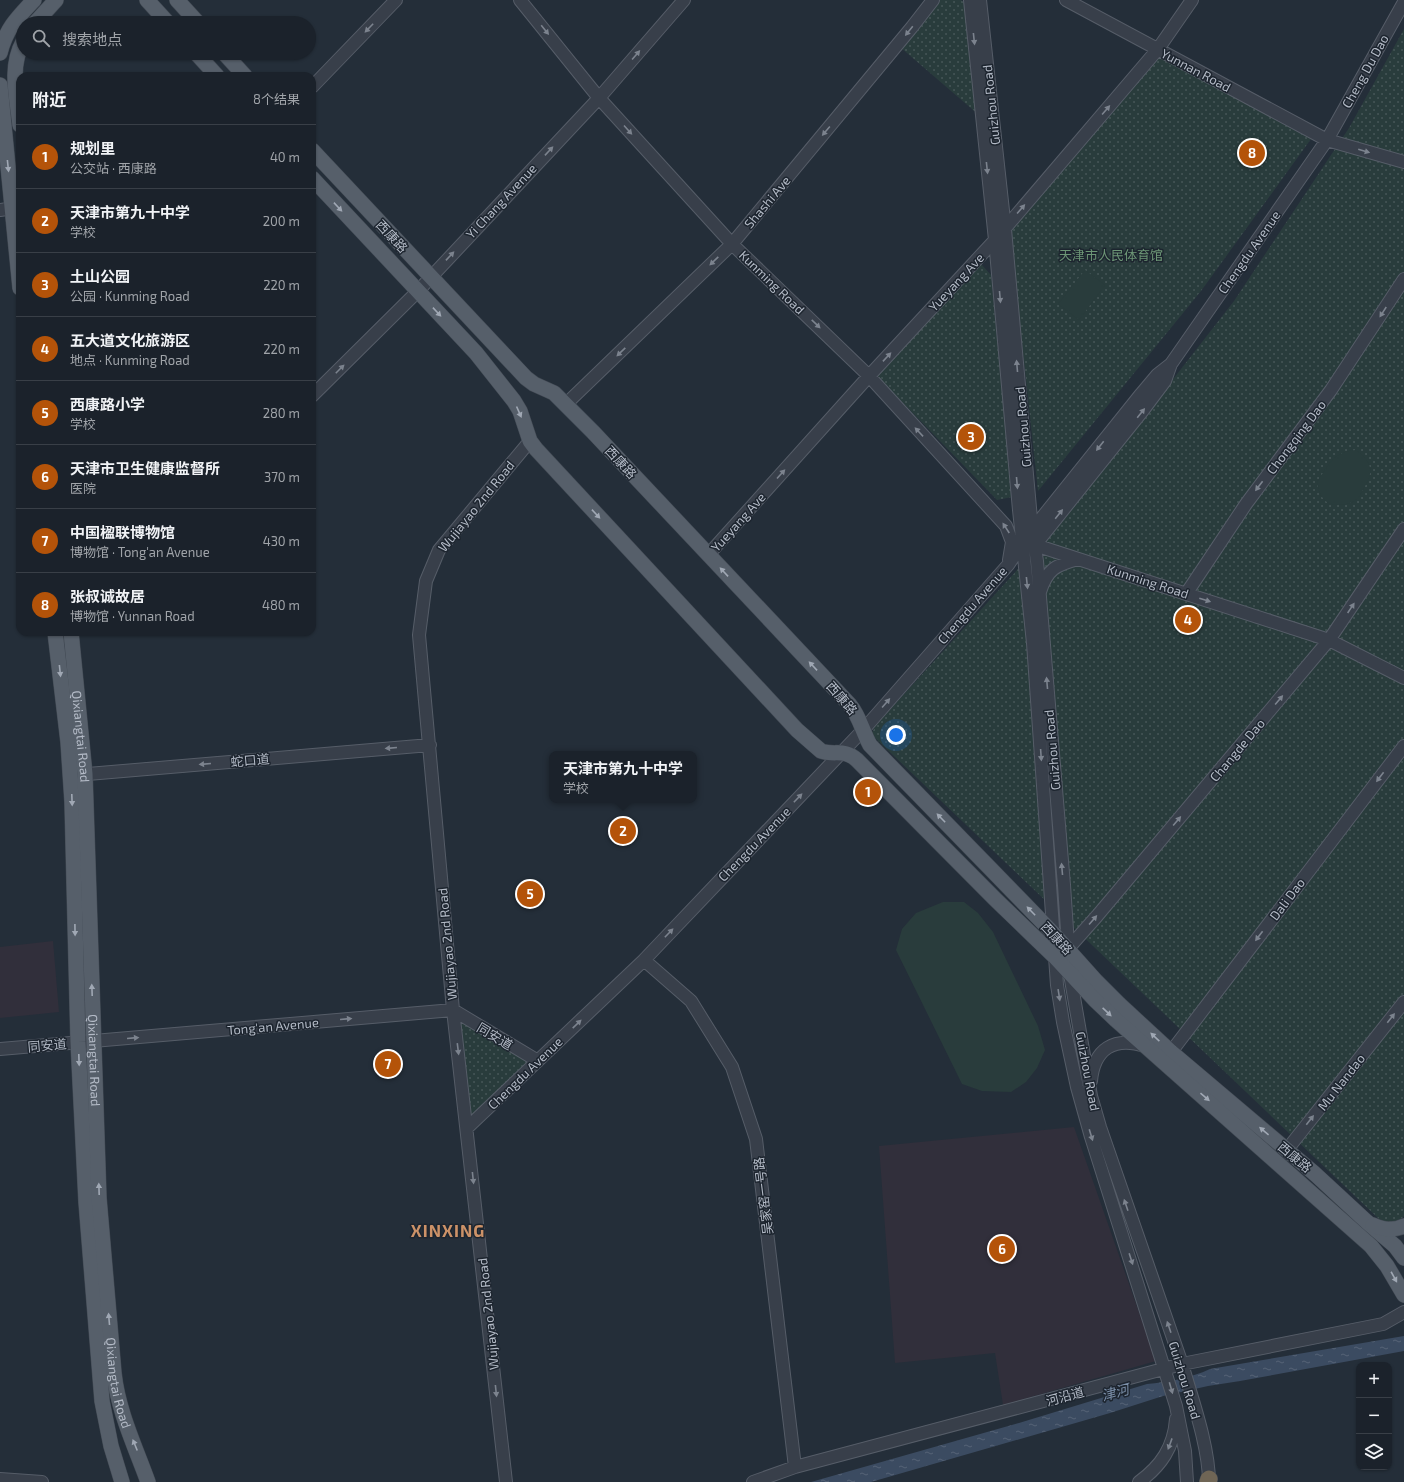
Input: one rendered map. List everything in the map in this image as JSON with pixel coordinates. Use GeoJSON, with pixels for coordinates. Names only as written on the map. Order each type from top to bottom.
{"type":"FeatureCollection","features":[{"type":"Feature","properties":{"kind":"main road"},"geometry":{"type":"LineString","coordinates":[[19,16],[34,0]]}},
{"type":"Feature","properties":{"kind":"main road"},"geometry":{"type":"LineString","coordinates":[[41,16],[56,0]]}},
{"type":"Feature","properties":{"kind":"main road"},"geometry":{"type":"LineString","coordinates":[[147,0],[162,16]]}},
{"type":"Feature","properties":{"kind":"main road"},"geometry":{"type":"LineString","coordinates":[[177,0],[192,16]]}},
{"type":"Feature","properties":{"kind":"main road"},"geometry":{"type":"LineString","coordinates":[[1,43],[16,20]]}},
{"type":"Feature","properties":{"kind":"main road"},"geometry":{"type":"LineString","coordinates":[[16,79],[15,68],[17,60]]}},
{"type":"Feature","properties":{"kind":"main road"},"geometry":{"type":"LineString","coordinates":[[203,60],[214,72]]}},
{"type":"Feature","properties":{"kind":"main road"},"geometry":{"type":"LineString","coordinates":[[230,60],[241,72]]}},
{"type":"Feature","properties":{"kind":"main road"},"geometry":{"type":"LineString","coordinates":[[0,85],[16,252]]}},
{"type":"Feature","properties":{"kind":"main road","name":"西康路"},"geometry":{"type":"LineString","coordinates":[[316,154],[526,378],[534,384],[554,393],[566,404],[855,710],[864,729],[865,737],[870,745],[1053,933],[1070,974],[1116,1020],[1282,1156],[1314,1174],[1396,1249]]}},
{"type":"Feature","properties":{"kind":"main road","name":"西康路"},"geometry":{"type":"LineString","coordinates":[[316,182],[476,353],[514,401],[520,412],[530,441],[544,459],[797,730],[821,751],[826,753],[841,752],[852,756],[857,760],[995,899],[1061,953],[1119,1004],[1282,1156],[1302,1184],[1371,1246],[1396,1249]]}},
{"type":"Feature","properties":{"kind":"main road","name":"Qixiangtai Road"},"geometry":{"type":"LineString","coordinates":[[57,636],[78,775],[78,1042],[86,1202],[102,1401],[111,1446],[122,1482]]}},
{"type":"Feature","properties":{"kind":"main road","name":"Qixiangtai Road"},"geometry":{"type":"LineString","coordinates":[[70,636],[94,1041],[99,1198],[115,1386],[121,1411],[148,1482]]}},
{"type":"Feature","properties":{"kind":"main road"},"geometry":{"type":"LineString","coordinates":[[1367,1222],[1388,1230],[1404,1227]]}},
{"type":"Feature","properties":{"kind":"main road"},"geometry":{"type":"LineString","coordinates":[[1404,1227],[1396,1249],[1404,1295]]}},
{"type":"Feature","properties":{"kind":"street"},"geometry":{"type":"LineString","coordinates":[[316,83],[396,0]]}},
{"type":"Feature","properties":{"kind":"street","name":"Kunming Road"},"geometry":{"type":"LineString","coordinates":[[520,0],[599,98],[732,244],[869,376],[1006,526],[1012,542],[1012,551],[1008,565]]}},
{"type":"Feature","properties":{"kind":"street","name":"Yi Chang Avenue"},"geometry":{"type":"LineString","coordinates":[[316,392],[418,291],[599,98],[684,0]]}},
{"type":"Feature","properties":{"kind":"street","name":"Shashi Ave"},"geometry":{"type":"LineString","coordinates":[[566,404],[732,244],[933,0]]}},
{"type":"Feature","properties":{"kind":"street","name":"Guizhou Road"},"geometry":{"type":"LineString","coordinates":[[970,0],[1029,544],[1033,643],[1053,933]]}},
{"type":"Feature","properties":{"kind":"street","name":"Guizhou Road"},"geometry":{"type":"LineString","coordinates":[[980,0],[1030,496],[1032,530],[1029,544],[1040,595],[1064,885],[1061,953],[1063,1022],[1077,1087],[1166,1369],[1176,1406],[1185,1450],[1187,1482]]}},
{"type":"Feature","properties":{"kind":"street","name":"Yunnan Road"},"geometry":{"type":"LineString","coordinates":[[1066,0],[1327,140],[1404,162]]}},
{"type":"Feature","properties":{"kind":"street","name":"Yueyang Ave"},"geometry":{"type":"LineString","coordinates":[[708,555],[869,376],[995,240],[1158,50],[1192,0]]}},
{"type":"Feature","properties":{"kind":"street","name":"Cheng Du Dao"},"geometry":{"type":"LineString","coordinates":[[1327,140],[1404,2]]}},
{"type":"Feature","properties":{"kind":"street"},"geometry":{"type":"LineString","coordinates":[[1,43],[16,45]]}},
{"type":"Feature","properties":{"kind":"street","name":"Chengdu Avenue"},"geometry":{"type":"LineString","coordinates":[[467,1128],[644,960],[864,729],[1008,565],[1029,544],[1144,409],[1165,382],[1171,364],[1327,140]]}},
{"type":"Feature","properties":{"kind":"street","name":"Chongqing Dao"},"geometry":{"type":"LineString","coordinates":[[1186,594],[1246,504],[1331,390],[1404,279]]}},
{"type":"Feature","properties":{"kind":"street","name":"Chengdu Avenue"},"geometry":{"type":"LineString","coordinates":[[1032,530],[1141,394],[1157,375],[1171,364]]}},
{"type":"Feature","properties":{"kind":"street","name":"Wujiayao 2nd Road"},"geometry":{"type":"LineString","coordinates":[[506,1482],[453,1010],[419,635],[426,581],[439,550],[530,441]]}},
{"type":"Feature","properties":{"kind":"street"},"geometry":{"type":"LineString","coordinates":[[1030,496],[1034,501],[1042,502],[1050,502],[1059,497]]}},
{"type":"Feature","properties":{"kind":"street","name":"Changde Dao"},"geometry":{"type":"LineString","coordinates":[[1061,953],[1329,640],[1404,529]]}},
{"type":"Feature","properties":{"kind":"street","name":"Kunming Road"},"geometry":{"type":"LineString","coordinates":[[1029,544],[1329,640],[1404,678]]}},
{"type":"Feature","properties":{"kind":"street"},"geometry":{"type":"LineString","coordinates":[[1040,595],[1044,580],[1053,569],[1062,564],[1078,559]]}},
{"type":"Feature","properties":{"kind":"street","name":"蛇口道"},"geometry":{"type":"LineString","coordinates":[[78,775],[430,745]]}},
{"type":"Feature","properties":{"kind":"street","name":"Dali Dao"},"geometry":{"type":"LineString","coordinates":[[1171,1052],[1404,746]]}},
{"type":"Feature","properties":{"kind":"street","name":"吴家窑一号路"},"geometry":{"type":"LineString","coordinates":[[644,960],[691,1001],[732,1068],[756,1138],[795,1468]]}},
{"type":"Feature","properties":{"kind":"street","name":"Guizhou Road"},"geometry":{"type":"LineString","coordinates":[[1070,974],[1091,1096],[1108,1153],[1182,1364],[1207,1456],[1209,1481]]}},
{"type":"Feature","properties":{"kind":"street","name":"Mu Nandao"},"geometry":{"type":"LineString","coordinates":[[1282,1156],[1404,1002]]}},
{"type":"Feature","properties":{"kind":"street","name":"Tong'an Avenue"},"geometry":{"type":"LineString","coordinates":[[94,1041],[453,1010]]}},
{"type":"Feature","properties":{"kind":"street","name":"同安道"},"geometry":{"type":"LineString","coordinates":[[453,1010],[538,1061]]}},
{"type":"Feature","properties":{"kind":"street","name":"同安道"},"geometry":{"type":"LineString","coordinates":[[0,1049],[94,1041]]}},
{"type":"Feature","properties":{"kind":"street"},"geometry":{"type":"LineString","coordinates":[[1091,1096],[1091,1079],[1094,1067],[1107,1048],[1121,1042],[1136,1043],[1147,1046]]}},
{"type":"Feature","properties":{"kind":"street","name":"河沿道"},"geometry":{"type":"LineString","coordinates":[[753,1482],[795,1468],[1182,1364],[1383,1324],[1404,1312]]}},
{"type":"Feature","properties":{"kind":"street"},"geometry":{"type":"LineString","coordinates":[[1139,1482],[1159,1465],[1167,1453],[1174,1434],[1176,1406]]}},
{"type":"Feature","properties":{"kind":"street"},"geometry":{"type":"LineString","coordinates":[[0,1479],[42,1482]]}},
{"type":"Feature","properties":{"kind":"shaded area"},"geometry":{"type":"Polygon","coordinates":[[[53,941],[59,1012],[0,1018],[0,947],[53,941]]]}},
{"type":"Feature","properties":{"kind":"shaded area"},"geometry":{"type":"Polygon","coordinates":[[[1074,1127],[1156,1361],[1003,1405],[995,1353],[895,1363],[879,1146],[1074,1127]]]}},
{"type":"Feature","properties":{"kind":"green space"},"geometry":{"type":"Polygon","coordinates":[[[936,0],[961,0],[966,4],[980,116],[900,47],[936,0]]]}},
{"type":"Feature","properties":{"kind":"green space"},"geometry":{"type":"Polygon","coordinates":[[[1404,29],[1404,1216],[1399,1221],[1386,1223],[1379,1219],[873,736],[872,733],[875,726],[1068,514],[1234,301],[1349,128],[1404,29]]]}},
{"type":"Feature","properties":{"kind":"green space","name":"天津市人民体育馆"},"geometry":{"type":"Polygon","coordinates":[[[1160,56],[1311,139],[1201,291],[1038,491],[1010,231],[1160,56]]]}},
{"type":"Feature","properties":{"kind":"green space"},"geometry":{"type":"Polygon","coordinates":[[[981,264],[991,275],[1012,497],[997,500],[877,376],[981,264]]]}},
{"type":"Feature","properties":{"kind":"green space"},"geometry":{"type":"Polygon","coordinates":[[[1085,270],[1105,285],[1079,320],[1058,304],[1085,270]]]}},
{"type":"Feature","properties":{"kind":"green space"},"geometry":{"type":"Polygon","coordinates":[[[1356,450],[1365,458],[1370,466],[1370,475],[1368,480],[1355,501],[1340,505],[1329,503],[1322,497],[1317,482],[1332,460],[1341,453],[1356,450]]]}},
{"type":"Feature","properties":{"kind":"green space"},"geometry":{"type":"Polygon","coordinates":[[[943,902],[964,902],[978,913],[993,932],[1038,1026],[1045,1050],[1037,1068],[1026,1082],[1011,1092],[982,1091],[962,1084],[896,950],[902,929],[916,913],[943,902]]]}},
{"type":"Feature","properties":{"kind":"green space"},"geometry":{"type":"Polygon","coordinates":[[[450,1007],[535,1058],[463,1125],[450,1007]]]}},
{"type":"Feature","properties":{"kind":"water"},"geometry":{"type":"Polygon","coordinates":[[[1404,1336],[1404,1351],[1208,1386],[1163,1396],[1110,1413],[871,1482],[811,1482],[1019,1423],[1147,1384],[1179,1379],[1210,1369],[1404,1336]]]}},
{"type":"Feature","properties":{"kind":"place","name":"张叔诚故居"},"geometry":{"type":"Point","coordinates":[1252,153]}},
{"type":"Feature","properties":{"kind":"place","name":"土山公园"},"geometry":{"type":"Point","coordinates":[971,437]}},
{"type":"Feature","properties":{"kind":"place","name":"五大道文化旅游区"},"geometry":{"type":"Point","coordinates":[1188,620]}},
{"type":"Feature","properties":{"kind":"place","name":"规划里"},"geometry":{"type":"Point","coordinates":[868,792]}},
{"type":"Feature","properties":{"kind":"place","name":"天津市第九十中学"},"geometry":{"type":"Point","coordinates":[623,831]}},
{"type":"Feature","properties":{"kind":"place","name":"西康路小学"},"geometry":{"type":"Point","coordinates":[530,894]}},
{"type":"Feature","properties":{"kind":"place","name":"中国楹联博物馆"},"geometry":{"type":"Point","coordinates":[388,1064]}},
{"type":"Feature","properties":{"kind":"place","name":"天津市卫生健康监督所"},"geometry":{"type":"Point","coordinates":[1002,1249]}},
{"type":"Feature","properties":{"kind":"district","name":"XINXING"},"geometry":{"type":"Point","coordinates":[448,1230]}},
{"type":"Feature","properties":{"kind":"water label","name":"津河"},"geometry":{"type":"Point","coordinates":[1115,1392]}}]}
